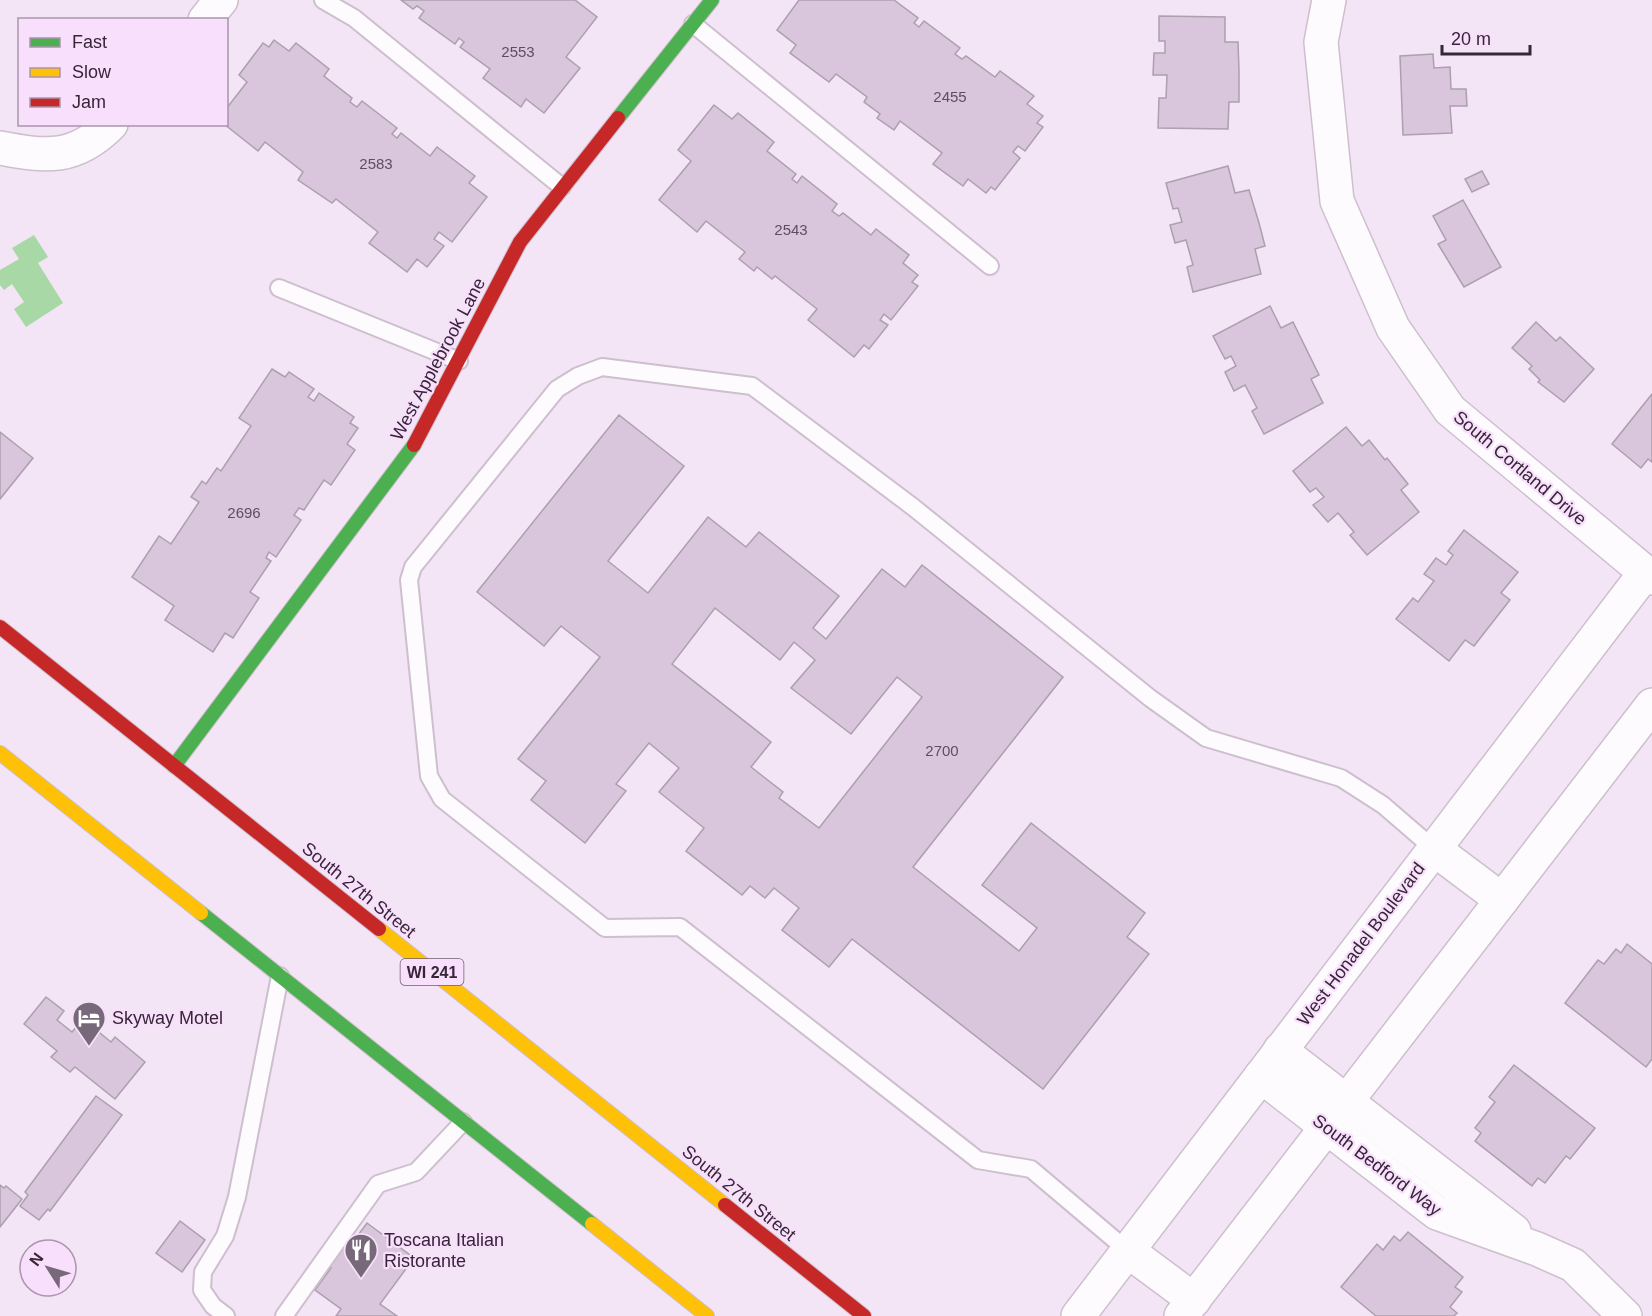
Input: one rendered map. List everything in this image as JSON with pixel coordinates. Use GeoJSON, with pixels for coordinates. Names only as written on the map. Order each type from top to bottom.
{"type":"FeatureCollection","features":[{"type":"Feature","properties":{"kind":"main road","name":"West Applebrook Lane"},"geometry":{"type":"LineString","coordinates":[[174,766],[416,442],[520,242],[712,0]]}},
{"type":"Feature","properties":{"kind":"main road","name":"South 27th Street"},"geometry":{"type":"LineString","coordinates":[[0,627],[864,1316]]}},
{"type":"Feature","properties":{"kind":"main road"},"geometry":{"type":"LineString","coordinates":[[0,753],[706,1316]]}},
{"type":"Feature","properties":{"kind":"street"},"geometry":{"type":"LineString","coordinates":[[207,18],[221,0]]}},
{"type":"Feature","properties":{"kind":"street","name":"South Cortland Drive"},"geometry":{"type":"LineString","coordinates":[[1329,0],[1321,42],[1337,201],[1393,328],[1450,410],[1648,575]]}},
{"type":"Feature","properties":{"kind":"street"},"geometry":{"type":"LineString","coordinates":[[0,148],[36,155],[69,153],[94,142],[109,126]]}},
{"type":"Feature","properties":{"kind":"street","name":"West Honadel Boulevard"},"geometry":{"type":"LineString","coordinates":[[1078,1316],[1434,849],[1648,575]]}},
{"type":"Feature","properties":{"kind":"street"},"geometry":{"type":"LineString","coordinates":[[1128,1251],[1187,1308],[1652,705]]}},
{"type":"Feature","properties":{"kind":"street"},"geometry":{"type":"LineString","coordinates":[[1434,849],[1502,900]]}},
{"type":"Feature","properties":{"kind":"street","name":"South Bedford Way"},"geometry":{"type":"LineString","coordinates":[[1280,1050],[1537,1249]]}},
{"type":"Feature","properties":{"kind":"street","name":"South Bedford Way"},"geometry":{"type":"LineString","coordinates":[[1261,1076],[1437,1213],[1537,1249],[1573,1265],[1625,1316]]}},
{"type":"Feature","properties":{"kind":"lane"},"geometry":{"type":"LineString","coordinates":[[323,0],[354,18],[562,187]]}},
{"type":"Feature","properties":{"kind":"lane"},"geometry":{"type":"LineString","coordinates":[[693,24],[990,266]]}},
{"type":"Feature","properties":{"kind":"lane"},"geometry":{"type":"LineString","coordinates":[[279,288],[459,361]]}},
{"type":"Feature","properties":{"kind":"lane"},"geometry":{"type":"LineString","coordinates":[[1128,1251],[1031,1169],[978,1160],[680,927],[604,928],[442,799],[429,776],[408,580],[413,567],[557,389],[578,376],[602,367],[752,386],[913,507],[1150,698],[1206,738],[1341,778],[1383,805],[1434,849]]}},
{"type":"Feature","properties":{"kind":"lane"},"geometry":{"type":"LineString","coordinates":[[226,1316],[213,1306],[202,1290],[203,1272],[225,1236],[237,1197],[280,976]]}},
{"type":"Feature","properties":{"kind":"lane"},"geometry":{"type":"LineString","coordinates":[[284,1316],[378,1184],[416,1172],[463,1122]]}},
{"type":"Feature","properties":{"kind":"shaded area"},"geometry":{"type":"Polygon","coordinates":[[[34,235],[48,257],[38,263],[63,303],[26,327],[14,309],[24,302],[12,284],[4,290],[0,285],[0,270],[19,259],[12,248],[34,235]]]}},
{"type":"Feature","properties":{"kind":"building"},"geometry":{"type":"Polygon","coordinates":[[[401,0],[575,0],[597,17],[566,57],[580,68],[544,113],[526,99],[521,107],[483,78],[490,69],[460,47],[464,42],[459,38],[455,44],[419,18],[424,11],[417,6],[413,9],[401,0]]]}},
{"type":"Feature","properties":{"kind":"building"},"geometry":{"type":"Polygon","coordinates":[[[799,0],[894,0],[918,18],[914,23],[919,27],[924,21],[960,48],[955,54],[962,59],[966,56],[995,77],[1000,71],[1034,96],[1027,104],[1043,116],[1037,123],[1043,127],[1025,151],[1018,146],[1013,152],[1020,158],[995,190],[991,187],[986,193],[968,179],[963,186],[933,164],[942,153],[900,121],[894,130],[877,118],[880,114],[864,102],[867,97],[836,74],[829,82],[790,53],[796,45],[777,30],[799,0]]]}},
{"type":"Feature","properties":{"kind":"building"},"geometry":{"type":"Polygon","coordinates":[[[1159,16],[1225,17],[1225,42],[1238,42],[1239,70],[1239,102],[1229,102],[1228,129],[1158,128],[1159,98],[1166,98],[1167,75],[1153,75],[1154,53],[1165,53],[1165,41],[1159,41],[1159,16]]]}},
{"type":"Feature","properties":{"kind":"building"},"geometry":{"type":"Polygon","coordinates":[[[274,40],[289,51],[296,43],[329,69],[324,76],[352,98],[350,102],[357,107],[362,101],[397,128],[392,134],[397,138],[401,133],[430,156],[437,147],[475,176],[469,183],[487,197],[452,242],[439,232],[434,239],[444,246],[427,267],[417,259],[407,272],[369,243],[378,232],[336,199],[332,203],[298,180],[303,172],[265,142],[258,151],[227,126],[228,106],[247,82],[239,75],[263,43],[269,47],[274,40]]]}},
{"type":"Feature","properties":{"kind":"building"},"geometry":{"type":"Polygon","coordinates":[[[1433,54],[1434,68],[1450,67],[1451,89],[1466,89],[1467,106],[1450,106],[1452,133],[1403,135],[1400,56],[1433,54]]]}},
{"type":"Feature","properties":{"kind":"building"},"geometry":{"type":"Polygon","coordinates":[[[714,105],[732,119],[738,113],[774,142],[767,151],[796,174],[792,179],[797,183],[802,176],[837,204],[832,211],[839,216],[843,213],[871,235],[876,229],[909,255],[903,263],[918,275],[912,282],[918,286],[891,320],[884,314],[880,320],[888,325],[869,349],[864,345],[854,357],[808,320],[817,309],[775,276],[772,279],[757,267],[754,271],[739,259],[745,252],[706,221],[697,232],[659,200],[691,161],[678,150],[714,105]]]}},
{"type":"Feature","properties":{"kind":"building"},"geometry":{"type":"Polygon","coordinates":[[[1228,166],[1235,193],[1249,190],[1265,246],[1255,249],[1261,274],[1193,292],[1187,267],[1193,265],[1186,240],[1175,243],[1170,225],[1182,222],[1178,208],[1173,209],[1166,183],[1228,166]]]}},
{"type":"Feature","properties":{"kind":"building"},"geometry":{"type":"Polygon","coordinates":[[[1482,171],[1489,184],[1472,192],[1465,179],[1482,171]]]}},
{"type":"Feature","properties":{"kind":"building"},"geometry":{"type":"Polygon","coordinates":[[[1463,200],[1501,267],[1464,287],[1438,244],[1446,240],[1433,216],[1463,200]]]}},
{"type":"Feature","properties":{"kind":"building"},"geometry":{"type":"Polygon","coordinates":[[[1270,306],[1281,328],[1293,322],[1319,375],[1311,379],[1323,403],[1264,434],[1252,411],[1257,408],[1245,385],[1234,391],[1225,372],[1236,366],[1231,356],[1225,359],[1213,336],[1270,306]]]}},
{"type":"Feature","properties":{"kind":"building"},"geometry":{"type":"Polygon","coordinates":[[[1536,322],[1556,341],[1560,337],[1594,369],[1564,402],[1538,382],[1540,380],[1529,369],[1532,366],[1512,348],[1536,322]]]}},
{"type":"Feature","properties":{"kind":"building"},"geometry":{"type":"Polygon","coordinates":[[[272,369],[285,377],[289,372],[314,389],[308,397],[314,401],[319,393],[354,417],[350,423],[358,428],[347,444],[355,450],[331,485],[324,480],[304,510],[299,508],[294,515],[301,520],[276,557],[269,552],[266,558],[271,561],[250,592],[259,598],[233,638],[225,633],[213,652],[165,620],[174,606],[132,577],[159,536],[171,544],[199,502],[191,497],[202,481],[206,484],[217,468],[221,471],[251,426],[239,418],[272,369]]]}},
{"type":"Feature","properties":{"kind":"building"},"geometry":{"type":"Polygon","coordinates":[[[1652,394],[1652,462],[1648,459],[1641,468],[1612,444],[1652,394]]]}},
{"type":"Feature","properties":{"kind":"building"},"geometry":{"type":"Polygon","coordinates":[[[619,415],[684,466],[608,561],[648,593],[708,517],[746,547],[759,532],[839,596],[813,628],[826,639],[882,569],[905,587],[922,565],[1063,677],[913,867],[1019,951],[1037,928],[982,885],[1031,823],[1145,913],[1127,937],[1149,954],[1043,1089],[852,939],[829,967],[782,930],[799,908],[774,888],[765,898],[750,886],[742,895],[686,851],[704,828],[659,792],[679,768],[649,743],[616,784],[626,791],[585,843],[531,800],[546,781],[518,759],[600,657],[561,626],[544,646],[477,592],[619,415]],[[715,608],[672,664],[771,742],[751,767],[783,792],[779,798],[819,828],[922,697],[897,677],[851,734],[791,688],[815,660],[794,642],[780,660],[715,608]]]}},
{"type":"Feature","properties":{"kind":"building"},"geometry":{"type":"Polygon","coordinates":[[[1346,427],[1362,446],[1369,440],[1385,460],[1387,458],[1408,484],[1401,490],[1419,512],[1367,555],[1350,535],[1354,532],[1338,513],[1328,522],[1313,505],[1324,497],[1316,488],[1310,492],[1293,471],[1346,427]]]}},
{"type":"Feature","properties":{"kind":"building"},"geometry":{"type":"Polygon","coordinates":[[[0,432],[33,458],[0,499],[0,432]]]}},
{"type":"Feature","properties":{"kind":"building"},"geometry":{"type":"Polygon","coordinates":[[[1464,530],[1518,572],[1501,593],[1510,600],[1474,646],[1465,640],[1449,661],[1396,619],[1413,598],[1418,602],[1434,581],[1424,574],[1436,558],[1446,565],[1453,555],[1448,551],[1464,530]]]}},
{"type":"Feature","properties":{"kind":"building"},"geometry":{"type":"Polygon","coordinates":[[[1627,944],[1652,964],[1652,1059],[1646,1067],[1565,1003],[1598,960],[1604,964],[1616,949],[1621,953],[1627,944]]]}},
{"type":"Feature","properties":{"kind":"building","name":"Skyway Motel"},"geometry":{"type":"Polygon","coordinates":[[[46,997],[64,1011],[57,1020],[72,1032],[83,1019],[111,1042],[115,1037],[145,1062],[115,1099],[75,1067],[70,1072],[51,1057],[57,1051],[24,1024],[46,997]]]}},
{"type":"Feature","properties":{"kind":"building"},"geometry":{"type":"Polygon","coordinates":[[[1514,1065],[1595,1128],[1570,1159],[1566,1156],[1545,1183],[1538,1178],[1532,1186],[1475,1141],[1481,1133],[1475,1128],[1495,1102],[1489,1097],[1514,1065]]]}},
{"type":"Feature","properties":{"kind":"building"},"geometry":{"type":"Polygon","coordinates":[[[96,1096],[122,1115],[50,1211],[48,1209],[39,1220],[20,1206],[28,1195],[25,1192],[96,1096]]]}},
{"type":"Feature","properties":{"kind":"building"},"geometry":{"type":"Polygon","coordinates":[[[0,1185],[4,1188],[6,1186],[22,1199],[0,1227],[0,1185]]]}},
{"type":"Feature","properties":{"kind":"building"},"geometry":{"type":"Polygon","coordinates":[[[180,1221],[205,1240],[182,1272],[156,1253],[180,1221]]]}},
{"type":"Feature","properties":{"kind":"building","name":"Toscana Italian Ristorante"},"geometry":{"type":"Polygon","coordinates":[[[367,1223],[414,1258],[380,1304],[397,1316],[336,1316],[341,1309],[315,1290],[331,1268],[327,1265],[341,1245],[347,1250],[367,1223]]]}},
{"type":"Feature","properties":{"kind":"building"},"geometry":{"type":"Polygon","coordinates":[[[1408,1232],[1463,1277],[1455,1287],[1462,1292],[1450,1307],[1457,1313],[1454,1316],[1376,1316],[1341,1287],[1377,1244],[1383,1250],[1394,1236],[1400,1241],[1408,1232]]]}},
{"type":"Feature","properties":{"kind":"traffic: fast"},"geometry":{"type":"LineString","coordinates":[[618,118],[712,0]]}},
{"type":"Feature","properties":{"kind":"traffic: fast"},"geometry":{"type":"LineString","coordinates":[[174,766],[414,445]]}},
{"type":"Feature","properties":{"kind":"traffic: fast"},"geometry":{"type":"LineString","coordinates":[[201,913],[592,1224]]}},
{"type":"Feature","properties":{"kind":"traffic: slow"},"geometry":{"type":"LineString","coordinates":[[0,753],[201,913]]}},
{"type":"Feature","properties":{"kind":"traffic: slow"},"geometry":{"type":"LineString","coordinates":[[379,929],[725,1205]]}},
{"type":"Feature","properties":{"kind":"traffic: slow"},"geometry":{"type":"LineString","coordinates":[[592,1224],[707,1316]]}},
{"type":"Feature","properties":{"kind":"traffic: jam"},"geometry":{"type":"LineString","coordinates":[[414,445],[520,242],[618,118]]}},
{"type":"Feature","properties":{"kind":"traffic: jam"},"geometry":{"type":"LineString","coordinates":[[0,627],[379,929]]}},
{"type":"Feature","properties":{"kind":"traffic: jam"},"geometry":{"type":"LineString","coordinates":[[725,1205],[864,1316]]}},
{"type":"Feature","properties":{"kind":"place","name":"Skyway Motel"},"geometry":{"type":"Point","coordinates":[89,1047]}},
{"type":"Feature","properties":{"kind":"place","name":"Toscana Italian Ristorante"},"geometry":{"type":"Point","coordinates":[361,1279]}}]}
